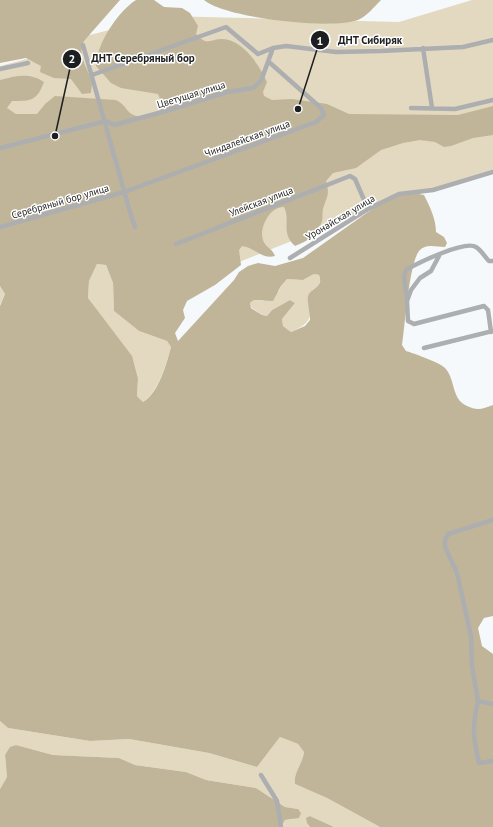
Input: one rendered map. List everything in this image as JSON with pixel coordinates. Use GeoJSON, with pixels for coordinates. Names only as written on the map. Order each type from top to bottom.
{"type":"FeatureCollection","features":[{"type":"Feature","properties":{"kind":"street"},"geometry":{"type":"LineString","coordinates":[[92,75],[226,27],[258,54],[274,48],[286,46],[336,52],[463,47],[493,40]]}},
{"type":"Feature","properties":{"kind":"street"},"geometry":{"type":"LineString","coordinates":[[83,46],[106,121],[124,192],[135,227]]}},
{"type":"Feature","properties":{"kind":"street","name":"Цветущая улица"},"geometry":{"type":"LineString","coordinates":[[106,121],[114,125],[227,92],[253,88],[261,81],[274,48]]}},
{"type":"Feature","properties":{"kind":"street"},"geometry":{"type":"LineString","coordinates":[[423,48],[432,108]]}},
{"type":"Feature","properties":{"kind":"street","name":"Чиндалейская улица"},"geometry":{"type":"LineString","coordinates":[[124,192],[316,122],[324,115],[321,108],[269,62]]}},
{"type":"Feature","properties":{"kind":"street"},"geometry":{"type":"LineString","coordinates":[[0,70],[28,63]]}},
{"type":"Feature","properties":{"kind":"street"},"geometry":{"type":"LineString","coordinates":[[411,108],[455,109],[493,100]]}},
{"type":"Feature","properties":{"kind":"street"},"geometry":{"type":"LineString","coordinates":[[0,148],[106,121]]}},
{"type":"Feature","properties":{"kind":"street","name":"Уронайская улица"},"geometry":{"type":"LineString","coordinates":[[290,258],[368,209],[399,194],[433,190],[493,172]]}},
{"type":"Feature","properties":{"kind":"street","name":"Улейская улица"},"geometry":{"type":"LineString","coordinates":[[176,244],[350,176],[353,177],[368,209]]}},
{"type":"Feature","properties":{"kind":"street","name":"Серебряный бор улица"},"geometry":{"type":"LineString","coordinates":[[0,227],[124,192]]}},
{"type":"Feature","properties":{"kind":"street"},"geometry":{"type":"LineString","coordinates":[[424,348],[492,332],[488,310],[484,306],[414,324],[408,321],[404,277],[406,270],[420,262],[466,245],[476,247],[489,261],[493,261]]}},
{"type":"Feature","properties":{"kind":"street"},"geometry":{"type":"LineString","coordinates":[[407,301],[411,290],[420,278],[431,271],[439,256]]}},
{"type":"Feature","properties":{"kind":"street"},"geometry":{"type":"LineString","coordinates":[[493,520],[448,534],[445,540],[445,547],[457,573],[471,636],[472,666],[478,701],[473,722],[473,736],[479,763],[493,761]]}},
{"type":"Feature","properties":{"kind":"street"},"geometry":{"type":"LineString","coordinates":[[478,701],[493,704]]}},
{"type":"Feature","properties":{"kind":"street"},"geometry":{"type":"LineString","coordinates":[[260,775],[277,801],[282,827]]}},
{"type":"Feature","properties":{"kind":"shaded area"},"geometry":{"type":"Polygon","coordinates":[[[0,0],[120,0],[84,41],[82,47],[83,61],[92,82],[91,93],[82,94],[71,79],[54,78],[40,72],[41,66],[26,58],[0,63],[0,0]]]}},
{"type":"Feature","properties":{"kind":"shaded area"},"geometry":{"type":"Polygon","coordinates":[[[136,0],[154,0],[164,7],[182,8],[190,13],[198,26],[196,34],[203,40],[208,41],[221,39],[236,43],[249,54],[260,68],[267,82],[263,92],[264,96],[272,100],[292,99],[327,104],[349,114],[458,115],[493,106],[493,135],[473,138],[444,147],[435,142],[420,140],[403,143],[381,150],[356,168],[333,173],[326,181],[328,195],[318,231],[304,242],[295,246],[288,236],[287,217],[284,207],[273,211],[269,215],[263,227],[262,233],[265,244],[275,256],[270,257],[262,255],[242,246],[239,250],[241,265],[215,285],[187,301],[183,310],[185,318],[175,333],[178,341],[234,280],[239,272],[248,266],[258,263],[275,266],[303,258],[392,195],[414,193],[424,195],[434,218],[436,232],[444,237],[447,243],[445,247],[431,246],[425,247],[419,251],[410,281],[402,345],[406,351],[433,361],[445,368],[451,378],[458,399],[462,403],[471,408],[477,409],[493,405],[493,616],[484,618],[478,628],[482,646],[493,654],[493,827],[380,827],[327,798],[295,784],[295,776],[304,752],[298,744],[280,737],[257,767],[209,753],[129,739],[90,741],[8,728],[0,721],[0,306],[5,294],[0,286],[0,80],[17,76],[28,76],[44,82],[39,93],[32,99],[12,101],[7,108],[16,114],[37,114],[45,104],[55,96],[116,100],[121,103],[131,114],[146,117],[157,115],[163,106],[158,94],[121,88],[111,83],[96,66],[100,48],[109,29],[129,5],[136,0]],[[97,264],[89,281],[88,298],[132,356],[138,379],[137,396],[143,402],[153,392],[161,378],[171,347],[167,341],[139,331],[114,311],[113,283],[106,265],[97,264]],[[314,274],[303,280],[287,279],[281,286],[273,301],[254,300],[250,303],[251,308],[262,315],[267,316],[272,310],[290,300],[295,303],[282,319],[283,326],[291,332],[305,326],[310,320],[308,296],[320,282],[319,275],[314,274]]]}},
{"type":"Feature","properties":{"kind":"shaded area"},"geometry":{"type":"Polygon","coordinates":[[[204,0],[381,0],[367,14],[358,20],[344,23],[326,24],[303,23],[255,17],[233,12],[204,0]]]}},
{"type":"Feature","properties":{"kind":"shaded area"},"geometry":{"type":"Polygon","coordinates":[[[472,0],[493,0],[493,174],[389,202],[157,295],[131,207],[0,242],[0,66],[84,44],[82,37],[164,16],[399,22],[472,0]]]}},
{"type":"Feature","properties":{"kind":"shaded area"},"geometry":{"type":"Polygon","coordinates":[[[97,264],[106,265],[113,283],[114,311],[139,331],[167,341],[171,347],[157,385],[153,392],[143,402],[137,396],[138,379],[108,326],[88,298],[89,281],[97,264]]]}},
{"type":"Feature","properties":{"kind":"shaded area"},"geometry":{"type":"Polygon","coordinates":[[[314,274],[319,275],[320,282],[318,286],[312,290],[310,316],[308,320],[299,328],[291,332],[283,326],[282,319],[295,303],[290,300],[272,310],[267,316],[262,315],[251,307],[250,303],[254,300],[263,301],[279,291],[287,279],[303,280],[314,274]]]}},
{"type":"Feature","properties":{"kind":"shaded area"},"geometry":{"type":"Polygon","coordinates":[[[0,286],[5,294],[0,305],[0,286]]]}},
{"type":"Feature","properties":{"kind":"shaded area"},"geometry":{"type":"Polygon","coordinates":[[[0,721],[8,728],[90,741],[129,739],[209,753],[257,767],[280,737],[298,744],[304,752],[295,776],[295,784],[327,798],[380,827],[334,827],[310,816],[307,823],[310,827],[281,827],[285,820],[294,819],[298,809],[285,807],[256,788],[206,780],[186,772],[135,765],[119,758],[53,755],[16,745],[5,755],[7,777],[0,789],[0,721]]]}},
{"type":"Feature","properties":{"kind":"shaded area"},"geometry":{"type":"Polygon","coordinates":[[[16,745],[53,755],[119,758],[135,765],[186,772],[206,780],[256,788],[285,807],[298,809],[301,813],[299,818],[285,820],[281,827],[0,827],[0,789],[7,777],[5,755],[10,747],[16,745]]]}},
{"type":"Feature","properties":{"kind":"shaded area"},"geometry":{"type":"Polygon","coordinates":[[[310,816],[334,827],[310,827],[306,818],[310,816]]]}},
{"type":"Feature","properties":{"kind":"place","name":"ДНТ Сибиряк"},"geometry":{"type":"Point","coordinates":[298,109]}},
{"type":"Feature","properties":{"kind":"place","name":"ДНТ Серебряный бор"},"geometry":{"type":"Point","coordinates":[55,136]}}]}
